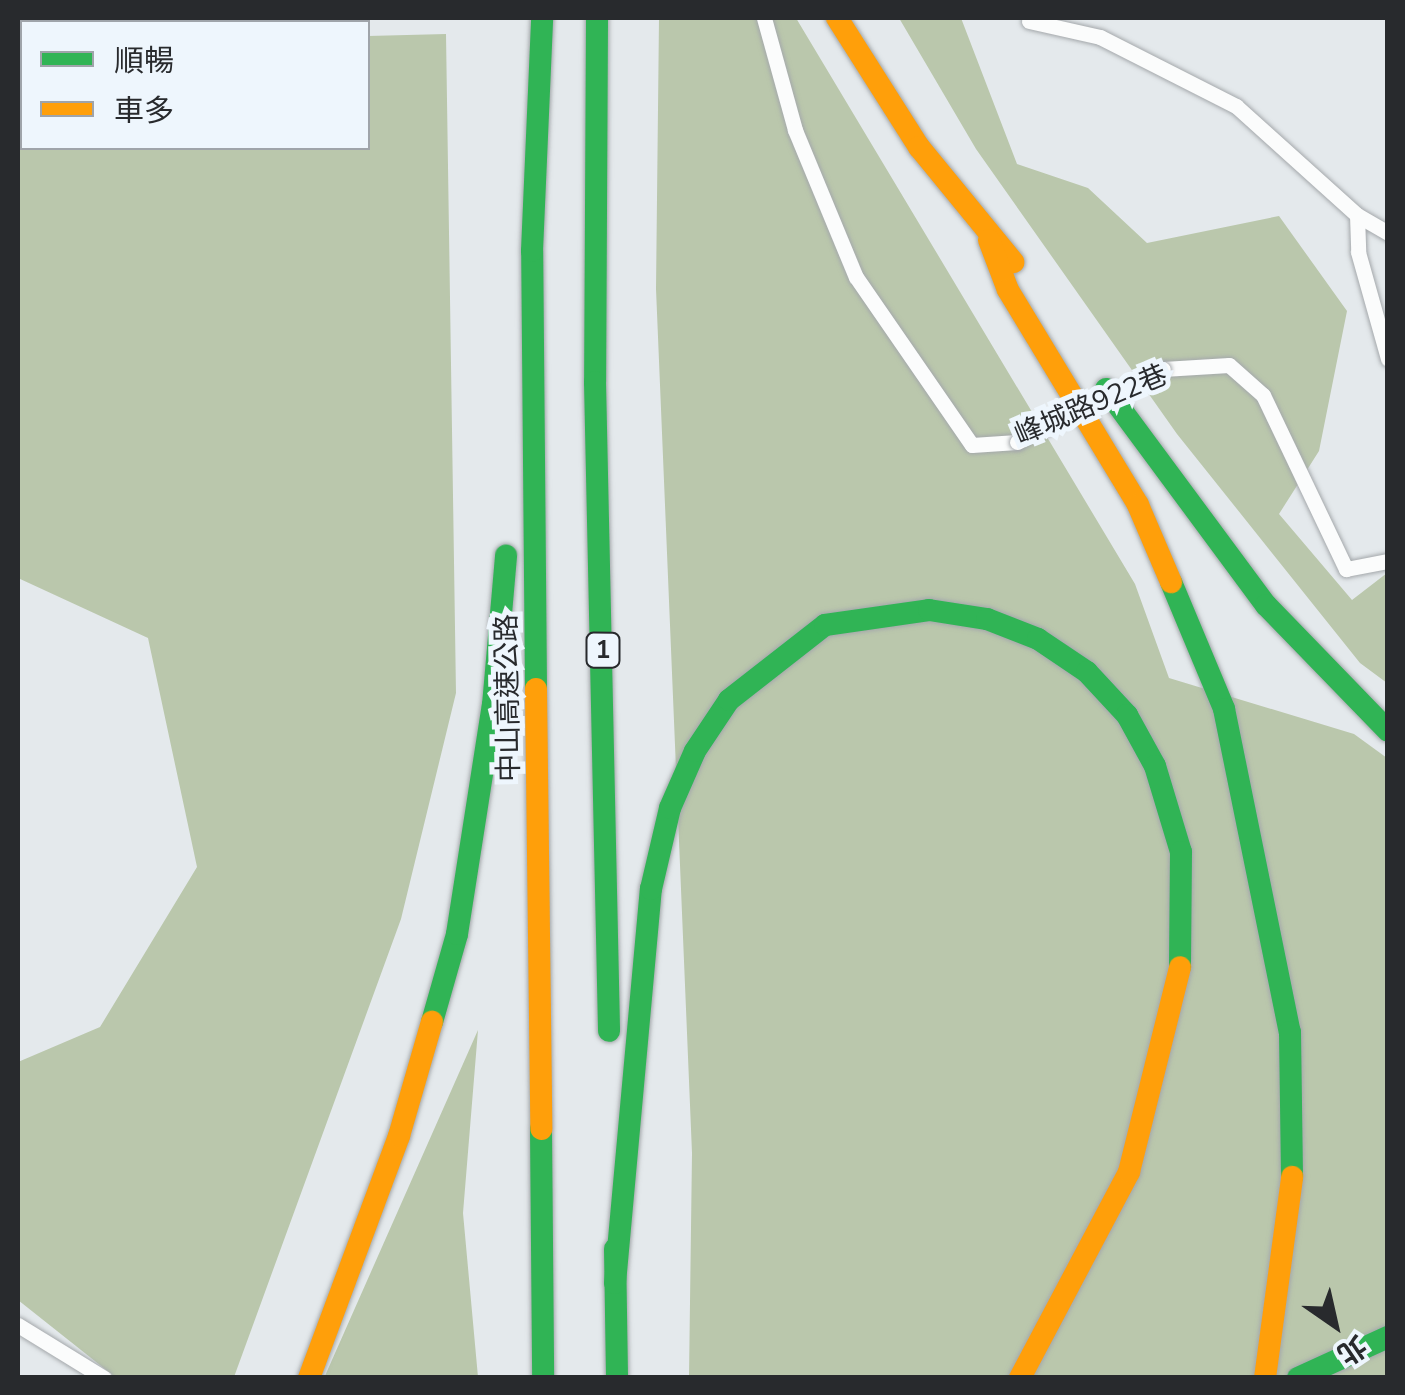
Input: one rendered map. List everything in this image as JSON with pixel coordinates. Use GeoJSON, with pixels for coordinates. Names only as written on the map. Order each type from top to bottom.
{"type":"FeatureCollection","features":[{"type":"Feature","properties":{"kind":"highway","name":"中山高速公路"},"geometry":{"type":"LineString","coordinates":[[542,18],[532,251],[543,1378]]}},
{"type":"Feature","properties":{"kind":"highway","name":"1"},"geometry":{"type":"LineString","coordinates":[[597,18],[595,382],[617,1378]]}},
{"type":"Feature","properties":{"kind":"highway"},"geometry":{"type":"LineString","coordinates":[[838,18],[919,147],[989,240],[1030,277]]}},
{"type":"Feature","properties":{"kind":"highway"},"geometry":{"type":"LineString","coordinates":[[989,240],[1008,290],[1138,505],[1224,709],[1290,1032],[1292,1180],[1265,1378]]}},
{"type":"Feature","properties":{"kind":"highway"},"geometry":{"type":"LineString","coordinates":[[309,1378],[399,1136],[457,934],[493,704],[532,251]]}},
{"type":"Feature","properties":{"kind":"highway"},"geometry":{"type":"LineString","coordinates":[[1094,371],[1266,604],[1388,731]]}},
{"type":"Feature","properties":{"kind":"highway"},"geometry":{"type":"LineString","coordinates":[[616,1282],[652,890],[670,808],[695,751],[728,700],[825,625],[929,610],[987,619],[1038,639],[1086,672],[1127,715],[1156,766],[1182,852],[1180,976],[1129,1172],[1097,1243],[1020,1378]]}},
{"type":"Feature","properties":{"kind":"highway"},"geometry":{"type":"LineString","coordinates":[[1298,1378],[1388,1337]]}},
{"type":"Feature","properties":{"kind":"lane","name":"峰城路922巷"},"geometry":{"type":"LineString","coordinates":[[764,18],[795,130],[856,277],[972,444],[1018,442],[1164,369],[1229,365],[1263,395],[1346,568],[1388,561]]}},
{"type":"Feature","properties":{"kind":"lane"},"geometry":{"type":"LineString","coordinates":[[1029,21],[1100,37],[1236,106],[1357,216],[1388,234]]}},
{"type":"Feature","properties":{"kind":"lane"},"geometry":{"type":"LineString","coordinates":[[1357,216],[1358,252],[1388,360]]}},
{"type":"Feature","properties":{"kind":"lane"},"geometry":{"type":"LineString","coordinates":[[18,1325],[104,1378]]}},
{"type":"Feature","properties":{"kind":"green space"},"geometry":{"type":"Polygon","coordinates":[[[18,18],[169,20],[20,20],[20,150],[370,150],[370,36],[446,34],[456,693],[401,919],[234,1377],[115,1377],[18,1300],[18,1062],[100,1027],[197,867],[148,638],[18,578],[18,18]]]}},
{"type":"Feature","properties":{"kind":"green space"},"geometry":{"type":"Polygon","coordinates":[[[659,18],[796,18],[1135,584],[1169,678],[1354,734],[1387,758],[1387,1377],[689,1377],[692,1153],[656,289],[659,18]]]}},
{"type":"Feature","properties":{"kind":"green space"},"geometry":{"type":"Polygon","coordinates":[[[899,18],[961,18],[1017,164],[1088,188],[1147,243],[1279,216],[1347,311],[1319,451],[1279,514],[1352,600],[1387,573],[1387,683],[1360,663],[1177,434],[976,149],[899,18]]]}},
{"type":"Feature","properties":{"kind":"green space"},"geometry":{"type":"Polygon","coordinates":[[[478,1030],[463,1213],[478,1377],[324,1378],[478,1030]]]}},
{"type":"Feature","properties":{"kind":"traffic: fast"},"geometry":{"type":"LineString","coordinates":[[536,689],[532,251],[542,18]]}},
{"type":"Feature","properties":{"kind":"traffic: fast"},"geometry":{"type":"LineString","coordinates":[[597,18],[595,382],[609,1031]]}},
{"type":"Feature","properties":{"kind":"traffic: fast"},"geometry":{"type":"LineString","coordinates":[[1106,389],[1266,605],[1388,731]]}},
{"type":"Feature","properties":{"kind":"traffic: fast"},"geometry":{"type":"LineString","coordinates":[[432,1022],[457,934],[493,705],[506,556]]}},
{"type":"Feature","properties":{"kind":"traffic: fast"},"geometry":{"type":"LineString","coordinates":[[1171,582],[1224,709],[1290,1032],[1292,1177]]}},
{"type":"Feature","properties":{"kind":"traffic: fast"},"geometry":{"type":"LineString","coordinates":[[615,1283],[651,889],[670,808],[695,751],[729,700],[825,625],[929,610],[987,619],[1038,639],[1087,672],[1127,715],[1155,766],[1181,852],[1180,967]]}},
{"type":"Feature","properties":{"kind":"traffic: fast"},"geometry":{"type":"LineString","coordinates":[[541,1129],[543,1378]]}},
{"type":"Feature","properties":{"kind":"traffic: fast"},"geometry":{"type":"LineString","coordinates":[[615,1249],[617,1378]]}},
{"type":"Feature","properties":{"kind":"traffic: fast"},"geometry":{"type":"LineString","coordinates":[[1298,1378],[1388,1337]]}},
{"type":"Feature","properties":{"kind":"traffic: slow"},"geometry":{"type":"LineString","coordinates":[[837,18],[919,147],[1013,262]]}},
{"type":"Feature","properties":{"kind":"traffic: slow"},"geometry":{"type":"LineString","coordinates":[[989,240],[1008,290],[1138,505],[1171,582]]}},
{"type":"Feature","properties":{"kind":"traffic: slow"},"geometry":{"type":"LineString","coordinates":[[536,689],[541,1129]]}},
{"type":"Feature","properties":{"kind":"traffic: slow"},"geometry":{"type":"LineString","coordinates":[[1020,1378],[1129,1172],[1180,967]]}},
{"type":"Feature","properties":{"kind":"traffic: slow"},"geometry":{"type":"LineString","coordinates":[[309,1378],[399,1136],[432,1022]]}},
{"type":"Feature","properties":{"kind":"traffic: slow"},"geometry":{"type":"LineString","coordinates":[[1265,1378],[1292,1177]]}}]}
